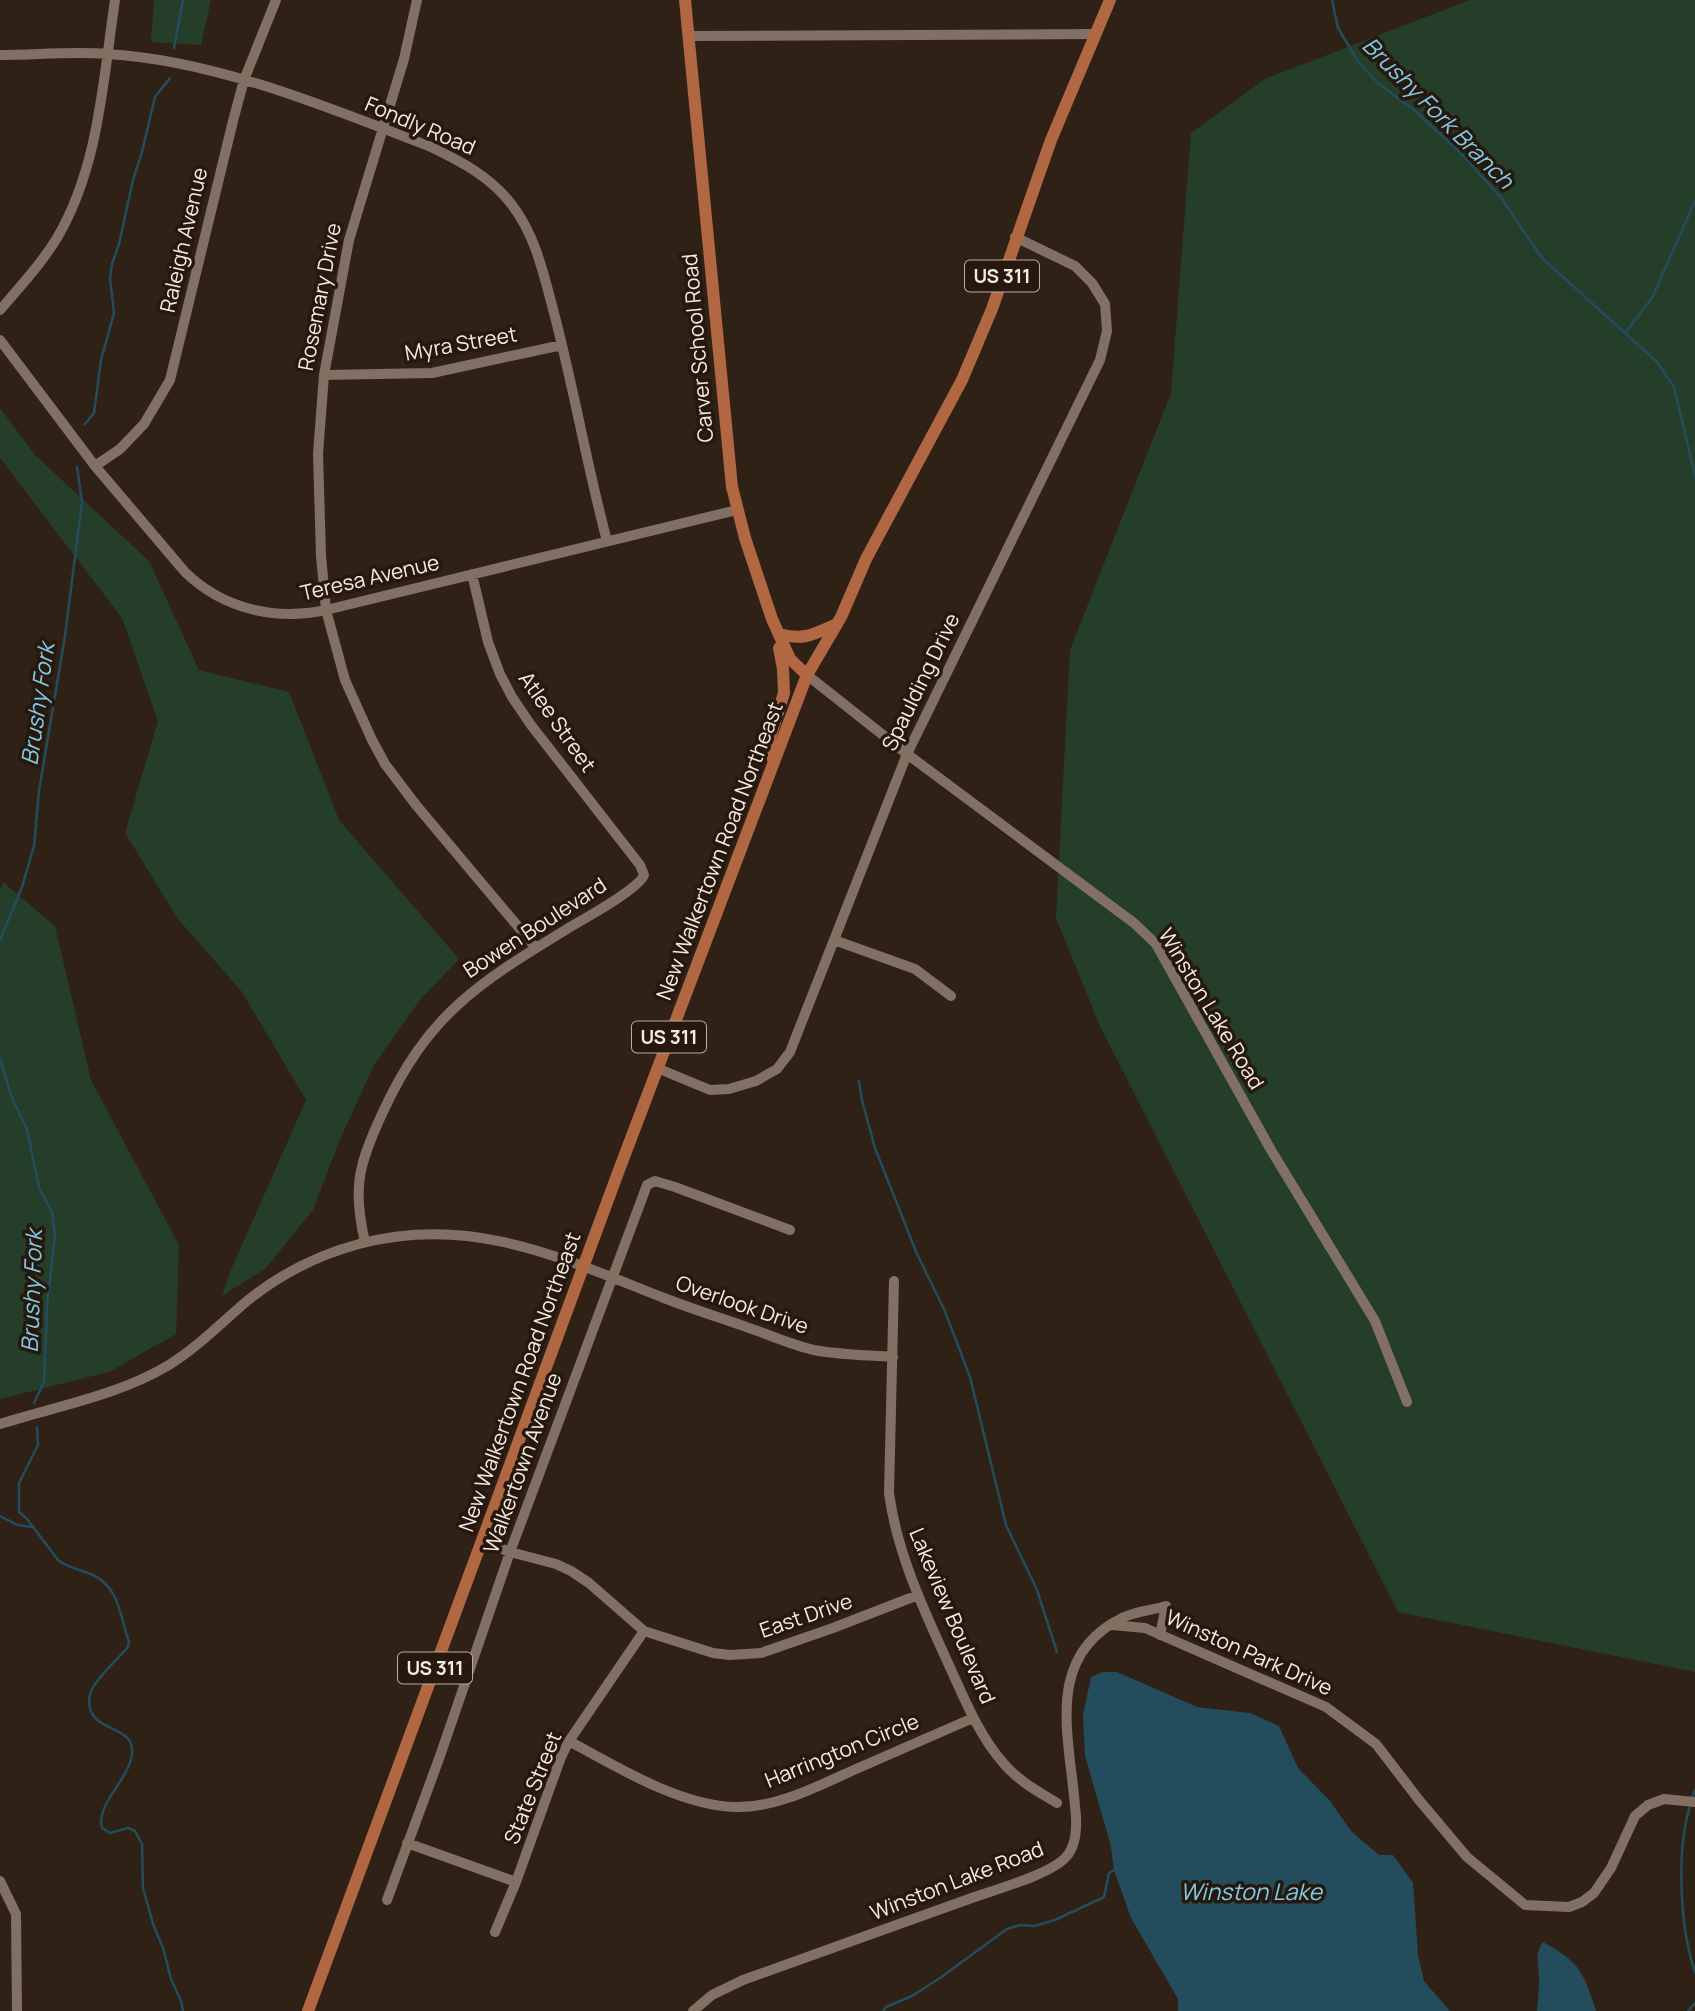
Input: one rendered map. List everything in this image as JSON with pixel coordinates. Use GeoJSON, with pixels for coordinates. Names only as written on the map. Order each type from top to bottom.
{"type":"FeatureCollection","features":[{"type":"Feature","properties":{"kind":"main road","name":"Carver School Road"},"geometry":{"type":"LineString","coordinates":[[685,0],[728,461],[737,510],[756,573],[790,659],[807,675]]}},
{"type":"Feature","properties":{"kind":"main road","name":"New Walkertown Road Northeast"},"geometry":{"type":"LineString","coordinates":[[308,2011],[657,1068],[807,675],[837,624],[866,559],[962,380],[992,309],[1051,140],[1110,0]]}},
{"type":"Feature","properties":{"kind":"main road"},"geometry":{"type":"LineString","coordinates":[[775,762],[768,745],[784,693],[779,634],[803,638],[837,624]]}},
{"type":"Feature","properties":{"kind":"street"},"geometry":{"type":"LineString","coordinates":[[0,310],[46,255],[69,214],[90,158],[115,0]]}},
{"type":"Feature","properties":{"kind":"street","name":"Raleigh Avenue"},"geometry":{"type":"LineString","coordinates":[[95,466],[120,449],[144,424],[170,380],[244,80],[276,0]]}},
{"type":"Feature","properties":{"kind":"street","name":"Rosemary Drive"},"geometry":{"type":"LineString","coordinates":[[417,0],[404,59],[348,240],[324,375],[318,454],[321,556],[326,610],[345,680],[385,764],[536,948]]}},
{"type":"Feature","properties":{"kind":"street"},"geometry":{"type":"LineString","coordinates":[[688,36],[1094,34]]}},
{"type":"Feature","properties":{"kind":"street","name":"Fondly Road"},"geometry":{"type":"LineString","coordinates":[[0,55],[107,54],[184,65],[244,80],[383,128],[477,171],[503,193],[523,221],[532,240],[562,345],[607,541]]}},
{"type":"Feature","properties":{"kind":"street","name":"Spaulding Drive"},"geometry":{"type":"LineString","coordinates":[[657,1068],[710,1090],[729,1089],[756,1081],[777,1069],[790,1052],[907,754],[1100,360],[1107,331],[1105,304],[1092,283],[1076,266],[1015,237]]}},
{"type":"Feature","properties":{"kind":"street","name":"Teresa Avenue"},"geometry":{"type":"LineString","coordinates":[[0,340],[95,466],[185,572],[215,596],[251,609],[275,614],[303,614],[326,610],[737,510]]}},
{"type":"Feature","properties":{"kind":"street","name":"Myra Street"},"geometry":{"type":"LineString","coordinates":[[324,375],[432,373],[562,345]]}},
{"type":"Feature","properties":{"kind":"street","name":"Atlee Street"},"geometry":{"type":"LineString","coordinates":[[472,574],[488,642],[512,696],[640,865],[644,875]]}},
{"type":"Feature","properties":{"kind":"street","name":"Winston Lake Road"},"geometry":{"type":"LineString","coordinates":[[807,675],[907,754],[1135,923],[1156,944],[1271,1150],[1375,1321],[1407,1402]]}},
{"type":"Feature","properties":{"kind":"street","name":"Bowen Boulevard"},"geometry":{"type":"LineString","coordinates":[[365,1242],[358,1201],[361,1167],[368,1144],[409,1062],[421,1044],[452,1008],[495,974],[620,896],[641,881],[644,875]]}},
{"type":"Feature","properties":{"kind":"street"},"geometry":{"type":"LineString","coordinates":[[834,940],[915,969],[951,996]]}},
{"type":"Feature","properties":{"kind":"street","name":"Walkertown Avenue"},"geometry":{"type":"LineString","coordinates":[[387,1900],[510,1552],[645,1189],[650,1182],[675,1187],[790,1230]]}},
{"type":"Feature","properties":{"kind":"street"},"geometry":{"type":"LineString","coordinates":[[0,1424],[110,1392],[150,1376],[190,1350],[278,1279],[322,1256],[365,1242],[426,1233],[468,1235],[502,1240],[583,1267]]}},
{"type":"Feature","properties":{"kind":"street","name":"Overlook Drive"},"geometry":{"type":"LineString","coordinates":[[583,1267],[812,1349],[893,1357]]}},
{"type":"Feature","properties":{"kind":"street","name":"Lakeview Boulevard"},"geometry":{"type":"LineString","coordinates":[[894,1281],[889,1493],[893,1526],[918,1595],[973,1718],[1005,1765],[1026,1784],[1057,1803]]}},
{"type":"Feature","properties":{"kind":"street","name":"East Drive"},"geometry":{"type":"LineString","coordinates":[[482,1541],[571,1571],[589,1583],[644,1631],[705,1651],[748,1655],[793,1643],[918,1595]]}},
{"type":"Feature","properties":{"kind":"street","name":"Winston Lake Road"},"geometry":{"type":"LineString","coordinates":[[693,2011],[712,1996],[743,1980],[1002,1887],[1046,1870],[1067,1856],[1076,1827],[1067,1712],[1068,1682],[1079,1654],[1111,1625],[1126,1616],[1166,1606],[1160,1635]]}},
{"type":"Feature","properties":{"kind":"street","name":"Winston Park Drive"},"geometry":{"type":"LineString","coordinates":[[1111,1625],[1145,1628],[1326,1707],[1376,1744],[1467,1857],[1525,1905],[1569,1908],[1582,1902],[1594,1893],[1611,1868],[1635,1816],[1648,1805],[1664,1799],[1695,1802]]}},
{"type":"Feature","properties":{"kind":"street","name":"State Street"},"geometry":{"type":"LineString","coordinates":[[495,1932],[561,1757],[569,1741],[644,1631]]}},
{"type":"Feature","properties":{"kind":"street","name":"Harrington Circle"},"geometry":{"type":"LineString","coordinates":[[569,1741],[622,1770],[701,1803],[737,1808],[774,1802],[821,1785],[973,1718]]}},
{"type":"Feature","properties":{"kind":"street"},"geometry":{"type":"LineString","coordinates":[[407,1843],[516,1882]]}},
{"type":"Feature","properties":{"kind":"street"},"geometry":{"type":"LineString","coordinates":[[0,1881],[16,1914],[17,2011]]}},
{"type":"Feature","properties":{"kind":"green space"},"geometry":{"type":"Polygon","coordinates":[[[154,0],[211,0],[201,45],[151,42],[154,0]]]}},
{"type":"Feature","properties":{"kind":"green space"},"geometry":{"type":"Polygon","coordinates":[[[1470,0],[1695,0],[1695,1672],[1398,1612],[1100,1026],[1056,918],[1070,650],[1171,393],[1191,133],[1265,79],[1470,0]]]}},
{"type":"Feature","properties":{"kind":"green space"},"geometry":{"type":"Polygon","coordinates":[[[0,408],[35,455],[149,561],[199,670],[289,692],[339,820],[459,959],[420,1000],[374,1065],[339,1142],[313,1210],[266,1268],[222,1296],[230,1272],[306,1100],[242,992],[178,919],[125,833],[158,721],[122,618],[0,458],[0,408]]]}},
{"type":"Feature","properties":{"kind":"green space"},"geometry":{"type":"Polygon","coordinates":[[[3,882],[55,926],[91,1080],[179,1245],[176,1334],[109,1372],[0,1399],[0,891],[3,882]]]}},
{"type":"Feature","properties":{"kind":"water","name":"Winston Lake"},"geometry":{"type":"Polygon","coordinates":[[[1103,1672],[1117,1672],[1197,1707],[1250,1713],[1279,1726],[1298,1768],[1330,1801],[1351,1831],[1379,1855],[1393,1855],[1413,1883],[1418,1955],[1424,1981],[1450,2011],[1178,2011],[1178,1999],[1131,1918],[1114,1870],[1111,1846],[1085,1756],[1083,1715],[1091,1677],[1103,1672]]]}},
{"type":"Feature","properties":{"kind":"water"},"geometry":{"type":"Polygon","coordinates":[[[1543,1942],[1565,1956],[1579,1970],[1596,2011],[1537,2011],[1538,1956],[1543,1942]]]}},
{"type":"Feature","properties":{"kind":"waterway","name":"Brushy Fork"},"geometry":{"type":"LineString","coordinates":[[174,48],[183,0]]}},
{"type":"Feature","properties":{"kind":"waterway","name":"Brushy Fork Branch"},"geometry":{"type":"LineString","coordinates":[[1332,0],[1338,28],[1359,63],[1379,84],[1413,109],[1461,153],[1502,199],[1542,258],[1657,362],[1674,387],[1695,476]]}},
{"type":"Feature","properties":{"kind":"waterway","name":"Brushy Fork"},"geometry":{"type":"LineString","coordinates":[[85,424],[94,413],[101,360],[114,313],[110,278],[112,264],[155,97],[170,78]]}},
{"type":"Feature","properties":{"kind":"waterway"},"geometry":{"type":"LineString","coordinates":[[1626,332],[1652,298],[1695,201]]}},
{"type":"Feature","properties":{"kind":"waterway","name":"Brushy Fork"},"geometry":{"type":"LineString","coordinates":[[0,940],[22,887],[34,846],[39,791],[65,636],[82,502],[77,467]]}},
{"type":"Feature","properties":{"kind":"waterway","name":"Brushy Fork"},"geometry":{"type":"LineString","coordinates":[[0,1059],[12,1098],[27,1129],[39,1188],[52,1212],[55,1235],[47,1307],[44,1382],[34,1403]]}},
{"type":"Feature","properties":{"kind":"waterway"},"geometry":{"type":"LineString","coordinates":[[859,1081],[875,1148],[970,1377],[1006,1525],[1037,1590],[1057,1652]]}},
{"type":"Feature","properties":{"kind":"waterway","name":"Brushy Fork"},"geometry":{"type":"LineString","coordinates":[[37,1427],[38,1445],[19,1483],[19,1512],[58,1560],[102,1581],[109,1587],[118,1604],[129,1642],[128,1647],[96,1683],[90,1693],[89,1704],[92,1714],[98,1720],[127,1738],[132,1754],[130,1764],[103,1810],[102,1828],[110,1833],[128,1828],[135,1831],[142,1844],[143,1888],[183,2011]]}},
{"type":"Feature","properties":{"kind":"waterway"},"geometry":{"type":"LineString","coordinates":[[0,1516],[18,1525],[33,1527]]}},
{"type":"Feature","properties":{"kind":"waterway"},"geometry":{"type":"LineString","coordinates":[[1691,1800],[1695,1790]]}},
{"type":"Feature","properties":{"kind":"waterway"},"geometry":{"type":"LineString","coordinates":[[1690,1806],[1681,1867],[1683,1912],[1695,1972]]}},
{"type":"Feature","properties":{"kind":"waterway"},"geometry":{"type":"LineString","coordinates":[[883,2011],[940,1978],[1007,1929],[1055,1920],[1104,1897],[1109,1873],[1114,1870]]}},
{"type":"Feature","properties":{"kind":"waterway"},"geometry":{"type":"LineString","coordinates":[[1688,2011],[1695,2003]]}}]}
